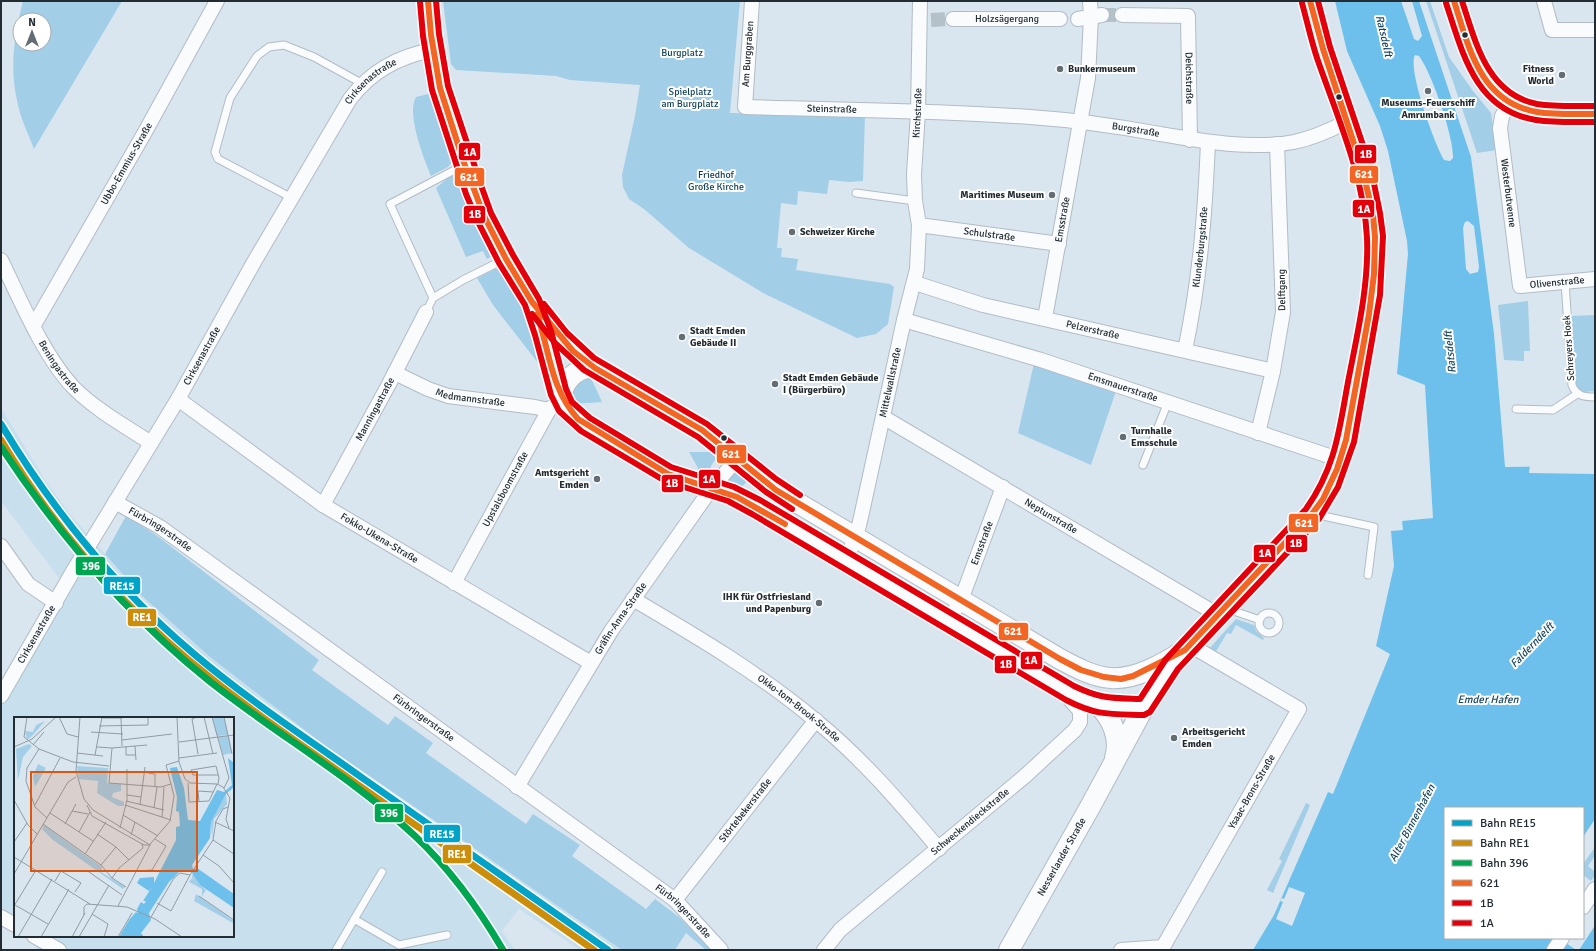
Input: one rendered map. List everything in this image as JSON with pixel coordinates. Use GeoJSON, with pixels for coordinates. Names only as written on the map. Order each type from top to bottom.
{"type":"FeatureCollection","features":[{"type":"Feature","properties":{"kind":"street","name":"Ubbo-Emmius-Straße"},"geometry":{"type":"LineString","coordinates":[[34,325],[145,132],[217,1]]}},
{"type":"Feature","properties":{"kind":"street"},"geometry":{"type":"LineString","coordinates":[[428,1],[433,50],[440,88],[464,165],[484,216],[506,259],[532,302],[569,346],[595,368],[670,411],[719,443],[776,490],[1060,659],[1081,670],[1110,678],[1122,679],[1133,676],[1187,647]]}},
{"type":"Feature","properties":{"kind":"street","name":"Am Burggraben"},"geometry":{"type":"LineString","coordinates":[[745,107],[752,1]]}},
{"type":"Feature","properties":{"kind":"street","name":"Kirchstraße"},"geometry":{"type":"LineString","coordinates":[[919,225],[915,201],[914,174],[925,20],[920,1]]}},
{"type":"Feature","properties":{"kind":"street","name":"Emsstraße"},"geometry":{"type":"LineString","coordinates":[[1045,318],[1088,78],[1090,1]]}},
{"type":"Feature","properties":{"kind":"street","name":"Nesserlander Straße"},"geometry":{"type":"LineString","coordinates":[[1009,950],[1163,675],[1187,647],[1312,514],[1329,490],[1341,460],[1369,308],[1375,250],[1369,198],[1348,121],[1327,64],[1310,1]]}},
{"type":"Feature","properties":{"kind":"street"},"geometry":{"type":"LineString","coordinates":[[1454,1],[1480,72],[1494,91],[1510,103],[1534,111],[1595,114]]}},
{"type":"Feature","properties":{"kind":"street"},"geometry":{"type":"LineString","coordinates":[[1544,1],[1552,30],[1595,30]]}},
{"type":"Feature","properties":{"kind":"street","name":"Deichstraße"},"geometry":{"type":"LineString","coordinates":[[1122,15],[1188,16],[1190,140]]}},
{"type":"Feature","properties":{"kind":"street","name":"Holzsägergang"},"geometry":{"type":"LineString","coordinates":[[953,19],[1060,19]]}},
{"type":"Feature","properties":{"kind":"street","name":"Cirksenastraße"},"geometry":{"type":"LineString","coordinates":[[1,696],[115,502],[178,399],[254,262],[343,112],[362,84],[377,72],[392,62],[411,55],[433,50]]}},
{"type":"Feature","properties":{"kind":"street","name":"Westerbutvenne"},"geometry":{"type":"LineString","coordinates":[[1510,103],[1502,116],[1500,128],[1520,286]]}},
{"type":"Feature","properties":{"kind":"street","name":"Steinstraße"},"geometry":{"type":"LineString","coordinates":[[745,107],[918,112]]}},
{"type":"Feature","properties":{"kind":"street","name":"Burgstraße"},"geometry":{"type":"LineString","coordinates":[[918,112],[974,113],[1080,121],[1190,140],[1277,144],[1314,137],[1348,121]]}},
{"type":"Feature","properties":{"kind":"street","name":"Klunderburgstraße"},"geometry":{"type":"LineString","coordinates":[[1185,350],[1199,274],[1204,232],[1208,142]]}},
{"type":"Feature","properties":{"kind":"street","name":"Delftgang"},"geometry":{"type":"LineString","coordinates":[[1258,433],[1273,371],[1283,312],[1277,144]]}},
{"type":"Feature","properties":{"kind":"street","name":"Schulstraße"},"geometry":{"type":"LineString","coordinates":[[919,225],[1059,244]]}},
{"type":"Feature","properties":{"kind":"street","name":"Mittelwallstraße"},"geometry":{"type":"LineString","coordinates":[[845,560],[856,538],[904,320],[915,283],[919,254],[919,225]]}},
{"type":"Feature","properties":{"kind":"street","name":"Beningastraße"},"geometry":{"type":"LineString","coordinates":[[1,260],[59,370],[75,388],[100,410],[151,443]]}},
{"type":"Feature","properties":{"kind":"street","name":"Olivenstraße"},"geometry":{"type":"LineString","coordinates":[[1520,286],[1595,279]]}},
{"type":"Feature","properties":{"kind":"street","name":"Pelzerstraße"},"geometry":{"type":"LineString","coordinates":[[915,283],[983,305],[1273,371]]}},
{"type":"Feature","properties":{"kind":"street"},"geometry":{"type":"LineString","coordinates":[[532,302],[543,333],[555,384],[556,406]]}},
{"type":"Feature","properties":{"kind":"street","name":"Manningastraße"},"geometry":{"type":"LineString","coordinates":[[323,505],[395,373],[426,312]]}},
{"type":"Feature","properties":{"kind":"street","name":"Emsmauerstraße"},"geometry":{"type":"LineString","coordinates":[[904,320],[1041,360],[1341,460]]}},
{"type":"Feature","properties":{"kind":"street"},"geometry":{"type":"LineString","coordinates":[[556,406],[570,379],[582,369],[595,368]]}},
{"type":"Feature","properties":{"kind":"street","name":"Medmannstraße"},"geometry":{"type":"LineString","coordinates":[[395,373],[428,389],[448,396],[535,407],[556,406]]}},
{"type":"Feature","properties":{"kind":"street","name":"Fokko-Ukena-Straße"},"geometry":{"type":"LineString","coordinates":[[178,399],[323,505],[591,663]]}},
{"type":"Feature","properties":{"kind":"street"},"geometry":{"type":"LineString","coordinates":[[556,406],[573,414],[585,424],[668,474],[692,484],[741,499],[950,620],[1056,686],[1083,700],[1098,705],[1112,707],[1144,707]]}},
{"type":"Feature","properties":{"kind":"street","name":"Upstalsboomstraße"},"geometry":{"type":"LineString","coordinates":[[454,583],[556,406]]}},
{"type":"Feature","properties":{"kind":"street","name":"Neptunstraße"},"geometry":{"type":"LineString","coordinates":[[883,417],[1222,611]]}},
{"type":"Feature","properties":{"kind":"street","name":"Gräfin-Anna-Straße"},"geometry":{"type":"LineString","coordinates":[[517,787],[591,663],[633,599],[711,489],[738,458]]}},
{"type":"Feature","properties":{"kind":"street","name":"Emsstraße"},"geometry":{"type":"LineString","coordinates":[[950,620],[961,600],[1003,487]]}},
{"type":"Feature","properties":{"kind":"street","name":"Fürbringerstraße"},"geometry":{"type":"LineString","coordinates":[[115,502],[160,527],[675,900],[721,950]]}},
{"type":"Feature","properties":{"kind":"street"},"geometry":{"type":"LineString","coordinates":[[1,546],[28,584],[56,602]]}},
{"type":"Feature","properties":{"kind":"street","name":"Okko-tom-Brook-Straße"},"geometry":{"type":"LineString","coordinates":[[633,599],[722,652],[816,720],[882,781],[940,849]]}},
{"type":"Feature","properties":{"kind":"street","name":"Ysaac-Brons-Straße"},"geometry":{"type":"LineString","coordinates":[[1121,950],[1163,947],[1299,709],[1187,647]]}},
{"type":"Feature","properties":{"kind":"street"},"geometry":{"type":"LineString","coordinates":[[1110,678],[1129,690],[1144,707]]}},
{"type":"Feature","properties":{"kind":"street","name":"Schweckendieckstraße"},"geometry":{"type":"LineString","coordinates":[[824,950],[840,930],[940,849],[1025,776],[1075,730],[1080,722],[1080,711],[1056,686]]}},
{"type":"Feature","properties":{"kind":"street"},"geometry":{"type":"LineString","coordinates":[[1098,705],[1109,718],[1116,735],[1117,749],[1114,764]]}},
{"type":"Feature","properties":{"kind":"street","name":"Störtebekerstraße"},"geometry":{"type":"LineString","coordinates":[[675,900],[816,720]]}},
{"type":"Feature","properties":{"kind":"street"},"geometry":{"type":"LineString","coordinates":[[1584,906],[1595,889]]}},
{"type":"Feature","properties":{"kind":"street"},"geometry":{"type":"LineString","coordinates":[[1,917],[14,924]]}},
{"type":"Feature","properties":{"kind":"street"},"geometry":{"type":"LineString","coordinates":[[1554,950],[1561,939]]}},
{"type":"Feature","properties":{"kind":"street"},"geometry":{"type":"LineString","coordinates":[[37,942],[59,950]]}},
{"type":"Feature","properties":{"kind":"lane"},"geometry":{"type":"LineString","coordinates":[[292,198],[218,159],[215,152],[230,98],[256,56],[269,47],[284,45],[314,57],[362,84]]}},
{"type":"Feature","properties":{"kind":"lane"},"geometry":{"type":"LineString","coordinates":[[434,298],[390,204],[464,165]]}},
{"type":"Feature","properties":{"kind":"lane"},"geometry":{"type":"LineString","coordinates":[[856,193],[915,201]]}},
{"type":"Feature","properties":{"kind":"lane"},"geometry":{"type":"LineString","coordinates":[[426,312],[434,298],[462,280],[506,259]]}},
{"type":"Feature","properties":{"kind":"lane","name":"Schreyers Hoek"},"geometry":{"type":"LineString","coordinates":[[1565,282],[1570,377],[1577,394],[1584,397],[1595,397]]}},
{"type":"Feature","properties":{"kind":"lane"},"geometry":{"type":"LineString","coordinates":[[1516,409],[1553,410],[1577,394]]}},
{"type":"Feature","properties":{"kind":"lane"},"geometry":{"type":"LineString","coordinates":[[1144,465],[1168,402]]}},
{"type":"Feature","properties":{"kind":"lane"},"geometry":{"type":"LineString","coordinates":[[1312,514],[1374,527],[1368,575]]}},
{"type":"Feature","properties":{"kind":"lane"},"geometry":{"type":"LineString","coordinates":[[1222,611],[1260,620]]}},
{"type":"Feature","properties":{"kind":"lane"},"geometry":{"type":"LineString","coordinates":[[336,950],[382,872]]}},
{"type":"Feature","properties":{"kind":"lane"},"geometry":{"type":"LineString","coordinates":[[354,919],[399,944],[447,935]]}},
{"type":"Feature","properties":{"kind":"shaded area"},"geometry":{"type":"Polygon","coordinates":[[[1,408],[45,480],[70,514],[141,595],[210,657],[323,744],[393,794],[626,950],[580,950],[519,909],[502,931],[515,950],[35,950],[41,940],[36,937],[234,937],[234,717],[14,717],[14,924],[1,917],[1,696],[65,586],[1,501],[1,408]]]}},
{"type":"Feature","properties":{"kind":"green space"},"geometry":{"type":"Polygon","coordinates":[[[23,1],[122,1],[34,149],[19,111],[15,91],[13,66],[14,53],[52,52],[52,12],[21,12],[23,1]]]}},
{"type":"Feature","properties":{"kind":"green space"},"geometry":{"type":"Polygon","coordinates":[[[443,1],[740,1],[730,113],[865,115],[863,181],[849,182],[829,180],[827,194],[798,191],[797,205],[781,203],[777,248],[782,248],[781,257],[798,259],[796,270],[890,284],[894,287],[888,324],[876,334],[857,338],[765,294],[689,248],[644,209],[629,199],[623,187],[622,175],[640,85],[570,80],[556,76],[456,70],[451,64],[443,1]]]}},
{"type":"Feature","properties":{"kind":"green space"},"geometry":{"type":"Polygon","coordinates":[[[1426,1],[1430,1],[1449,57],[1491,113],[1497,150],[1477,153],[1426,1]]]}},
{"type":"Feature","properties":{"kind":"green space"},"geometry":{"type":"Polygon","coordinates":[[[432,93],[455,158],[448,167],[431,176],[417,136],[413,105],[416,97],[432,93]]]}},
{"type":"Feature","properties":{"kind":"green space"},"geometry":{"type":"Polygon","coordinates":[[[451,175],[462,180],[494,255],[487,259],[483,251],[466,257],[436,188],[451,175]]]}},
{"type":"Feature","properties":{"kind":"green space"},"geometry":{"type":"Polygon","coordinates":[[[495,269],[501,269],[525,303],[545,372],[493,305],[477,278],[495,269]]]}},
{"type":"Feature","properties":{"kind":"green space"},"geometry":{"type":"Polygon","coordinates":[[[1528,301],[1530,351],[1524,351],[1524,361],[1504,360],[1498,305],[1528,301]]]}},
{"type":"Feature","properties":{"kind":"green space"},"geometry":{"type":"Polygon","coordinates":[[[1595,315],[1595,391],[1585,392],[1575,388],[1570,316],[1595,315]]]}},
{"type":"Feature","properties":{"kind":"green space"},"geometry":{"type":"Polygon","coordinates":[[[1035,359],[1118,385],[1091,465],[1018,433],[1035,359]]]}},
{"type":"Feature","properties":{"kind":"green space"},"geometry":{"type":"Polygon","coordinates":[[[590,376],[602,402],[572,404],[572,386],[590,376]]]}},
{"type":"Feature","properties":{"kind":"green space"},"geometry":{"type":"Polygon","coordinates":[[[689,452],[714,452],[721,455],[720,463],[714,461],[709,470],[714,473],[706,478],[703,477],[689,452]]]}},
{"type":"Feature","properties":{"kind":"green space"},"geometry":{"type":"Polygon","coordinates":[[[736,469],[752,477],[737,491],[728,487],[727,480],[736,469]]]}},
{"type":"Feature","properties":{"kind":"green space"},"geometry":{"type":"Polygon","coordinates":[[[126,516],[156,535],[319,660],[312,670],[388,725],[395,716],[433,743],[426,753],[526,824],[533,814],[580,845],[572,856],[646,909],[655,899],[679,917],[713,950],[706,950],[686,933],[675,950],[622,950],[323,744],[210,657],[141,595],[105,554],[126,516]]]}},
{"type":"Feature","properties":{"kind":"green space"},"geometry":{"type":"Polygon","coordinates":[[[1236,619],[1254,625],[1256,631],[1264,638],[1263,640],[1236,625],[1231,634],[1227,633],[1215,653],[1208,650],[1236,619]]]}},
{"type":"Feature","properties":{"kind":"green space"},"geometry":{"type":"Polygon","coordinates":[[[1306,803],[1310,805],[1273,893],[1267,890],[1282,861],[1279,859],[1306,803]]]}},
{"type":"Feature","properties":{"kind":"green space"},"geometry":{"type":"Polygon","coordinates":[[[1595,847],[1595,856],[1588,866],[1594,871],[1595,875],[1591,881],[1584,876],[1584,863],[1595,847]]]}},
{"type":"Feature","properties":{"kind":"water","name":"Emder Hafen"},"geometry":{"type":"Polygon","coordinates":[[[1335,1],[1401,1],[1414,39],[1418,41],[1422,36],[1412,1],[1419,1],[1471,157],[1494,334],[1505,467],[1595,466],[1595,819],[1584,836],[1584,807],[1444,807],[1444,939],[1560,939],[1576,950],[1253,950],[1274,915],[1328,792],[1333,794],[1390,654],[1376,646],[1394,566],[1391,531],[1403,530],[1402,521],[1433,518],[1425,385],[1397,374],[1408,254],[1407,241],[1388,151],[1380,126],[1347,51],[1335,1]],[[1415,55],[1414,63],[1418,90],[1423,107],[1444,160],[1450,161],[1453,158],[1446,121],[1436,90],[1419,56],[1415,55]],[[1468,221],[1465,222],[1463,228],[1466,269],[1470,274],[1478,272],[1479,267],[1474,226],[1468,221]]]}},
{"type":"Feature","properties":{"kind":"water"},"geometry":{"type":"Polygon","coordinates":[[[1594,927],[1595,950],[1579,950],[1594,927]]]}},
{"type":"Feature","properties":{"kind":"pier"},"geometry":{"type":"Polygon","coordinates":[[[1530,465],[1595,466],[1595,474],[1529,473],[1530,465]]]}},
{"type":"Feature","properties":{"kind":"pier"},"geometry":{"type":"Polygon","coordinates":[[[1289,887],[1305,893],[1292,926],[1276,919],[1283,902],[1280,901],[1282,898],[1284,899],[1289,887]]]}},
{"type":"Feature","properties":{"kind":"tunnel"},"geometry":{"type":"LineString","coordinates":[[1102,15],[1122,15]]}},
{"type":"Feature","properties":{"kind":"tunnel"},"geometry":{"type":"LineString","coordinates":[[931,20],[953,19]]}},
{"type":"Feature","properties":{"kind":"rail line","name":"RE15"},"geometry":{"type":"LineString","coordinates":[[1,424],[21,456],[64,518],[112,575],[165,629],[214,671],[276,717],[608,950]]}},
{"type":"Feature","properties":{"kind":"rail line","name":"RE1"},"geometry":{"type":"LineString","coordinates":[[1,440],[22,474],[70,539],[123,599],[181,654],[264,719],[594,950]]}},
{"type":"Feature","properties":{"kind":"rail line","name":"396"},"geometry":{"type":"LineString","coordinates":[[1,447],[23,480],[70,542],[149,628],[208,680],[260,719],[366,794],[415,836],[440,862],[463,890],[503,950]]}},
{"type":"Feature","properties":{"kind":"transit line","name":"621"},"geometry":{"type":"LineString","coordinates":[[428,1],[431,35],[440,88],[463,160],[484,216],[506,259],[532,302],[573,351],[595,368],[702,430],[776,490],[1060,659],[1081,670],[1104,677],[1121,679],[1133,676],[1185,650],[1312,514],[1323,499],[1337,469],[1346,440],[1369,314],[1374,274],[1375,237],[1373,215],[1363,171],[1323,49],[1310,1]]}},
{"type":"Feature","properties":{"kind":"transit line","name":"1A"},"geometry":{"type":"LineString","coordinates":[[436,1],[439,34],[448,86],[482,188],[491,213],[513,255],[539,299],[551,331],[566,389],[572,402],[590,418],[671,467],[734,487],[760,500],[1074,686],[1099,696],[1140,699],[1166,659],[1306,509],[1324,478],[1339,432],[1362,310],[1366,274],[1367,238],[1365,215],[1355,169],[1341,124],[1317,58],[1302,3]]}},
{"type":"Feature","properties":{"kind":"transit line","name":"1B"},"geometry":{"type":"LineString","coordinates":[[420,2],[423,36],[432,90],[466,194],[477,220],[499,263],[525,305],[535,335],[551,395],[559,411],[581,431],[665,481],[728,501],[752,514],[1066,700],[1095,712],[1144,715],[1150,712],[1178,669],[1319,519],[1338,487],[1354,442],[1380,295],[1383,236],[1371,169],[1330,47],[1318,1]]}},
{"type":"Feature","properties":{"kind":"transit line","name":"621"},"geometry":{"type":"LineString","coordinates":[[1454,1],[1472,54],[1490,85],[1502,97],[1518,106],[1537,112],[1559,114],[1595,114]]}},
{"type":"Feature","properties":{"kind":"transit line","name":"1A"},"geometry":{"type":"LineString","coordinates":[[1462,1],[1479,49],[1486,64],[1495,78],[1506,90],[1520,98],[1537,104],[1559,106],[1595,106]]}},
{"type":"Feature","properties":{"kind":"transit line","name":"1B"},"geometry":{"type":"LineString","coordinates":[[1446,3],[1466,60],[1474,77],[1485,92],[1499,105],[1515,114],[1536,120],[1558,122],[1595,122]]}},
{"type":"Feature","properties":{"kind":"transit line","name":"1A"},"geometry":{"type":"LineString","coordinates":[[544,304],[567,333],[594,358],[707,424],[776,479],[800,495]]}},
{"type":"Feature","properties":{"kind":"transit line","name":"1B"},"geometry":{"type":"LineString","coordinates":[[532,314],[555,343],[584,370],[698,437],[766,492],[792,509]]}},
{"type":"Feature","properties":{"kind":"transit line","name":"621"},"geometry":{"type":"LineString","coordinates":[[537,314],[556,382],[569,407],[578,419],[668,474],[737,497],[785,524]]}},
{"type":"Feature","properties":{"kind":"place","name":"Bunkermuseum"},"geometry":{"type":"Point","coordinates":[1060,69]}},
{"type":"Feature","properties":{"kind":"place","name":"Fitness World"},"geometry":{"type":"Point","coordinates":[1562,75]}},
{"type":"Feature","properties":{"kind":"place","name":"Museums-Feuerschiff Amrumbank"},"geometry":{"type":"Point","coordinates":[1428,91]}},
{"type":"Feature","properties":{"kind":"place","name":"Maritimes Museum"},"geometry":{"type":"Point","coordinates":[1052,195]}},
{"type":"Feature","properties":{"kind":"place","name":"Schweizer Kirche"},"geometry":{"type":"Point","coordinates":[792,232]}},
{"type":"Feature","properties":{"kind":"place","name":"Stadt Emden Gebäude II"},"geometry":{"type":"Point","coordinates":[682,337]}},
{"type":"Feature","properties":{"kind":"place","name":"Stadt Emden Gebäude I (Bürgerbüro)"},"geometry":{"type":"Point","coordinates":[775,384]}},
{"type":"Feature","properties":{"kind":"place","name":"Turnhalle Emsschule"},"geometry":{"type":"Point","coordinates":[1123,437]}},
{"type":"Feature","properties":{"kind":"place","name":"Amtsgericht Emden"},"geometry":{"type":"Point","coordinates":[597,479]}},
{"type":"Feature","properties":{"kind":"place","name":"IHK für Ostfriesland und Papenburg"},"geometry":{"type":"Point","coordinates":[819,603]}},
{"type":"Feature","properties":{"kind":"place","name":"Arbeitsgericht Emden"},"geometry":{"type":"Point","coordinates":[1174,738]}},
{"type":"Feature","properties":{"kind":"water label","name":"Ratsdelft"},"geometry":{"type":"Point","coordinates":[1384,36]}},
{"type":"Feature","properties":{"kind":"water label","name":"Ratsdelft"},"geometry":{"type":"Point","coordinates":[1450,352]}},
{"type":"Feature","properties":{"kind":"water label","name":"Falderndelft"},"geometry":{"type":"Point","coordinates":[1532,645]}},
{"type":"Feature","properties":{"kind":"water label","name":"Alter Binnenhafen"},"geometry":{"type":"Point","coordinates":[1412,823]}},
{"type":"Feature","properties":{"kind":"park label","name":"Burgplatz"},"geometry":{"type":"Point","coordinates":[682,53]}},
{"type":"Feature","properties":{"kind":"park label","name":"Spielplatz am Burgplatz"},"geometry":{"type":"Point","coordinates":[690,98]}},
{"type":"Feature","properties":{"kind":"park label","name":"Friedhof Große Kirche"},"geometry":{"type":"Point","coordinates":[716,180]}}]}
